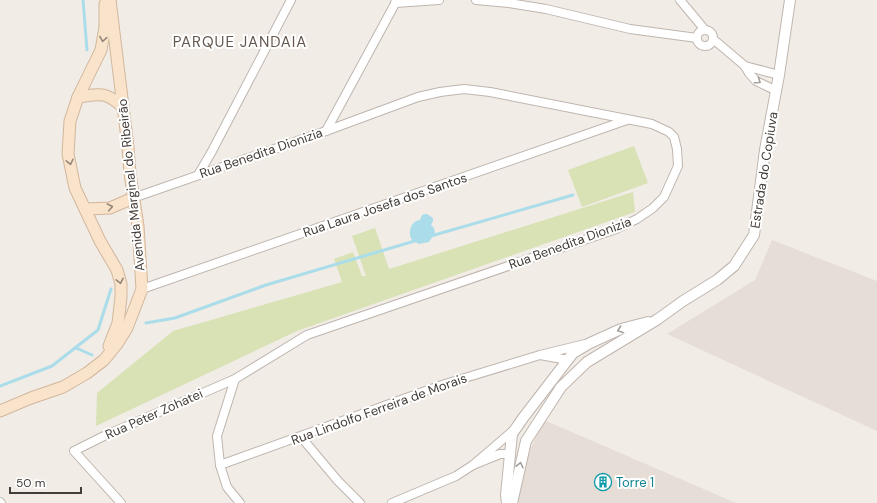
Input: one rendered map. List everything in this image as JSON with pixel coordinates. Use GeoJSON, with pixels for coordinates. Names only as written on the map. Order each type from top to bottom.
{"type":"FeatureCollection","features":[{"type":"Feature","properties":{"kind":"main road","name":"Avenida Marginal do Ribeirão"},"geometry":{"type":"LineString","coordinates":[[104,360],[118,323],[121,284],[117,270],[100,241],[76,188],[68,154],[70,121],[78,97],[101,50],[105,27],[105,0]]}},
{"type":"Feature","properties":{"kind":"main road","name":"Avenida Marginal do Ribeirão"},"geometry":{"type":"LineString","coordinates":[[0,411],[63,387],[87,373],[104,360],[117,344],[127,328],[142,289],[138,226],[133,198],[110,0]]}},
{"type":"Feature","properties":{"kind":"main road"},"geometry":{"type":"LineString","coordinates":[[78,97],[101,94],[114,99],[122,106]]}},
{"type":"Feature","properties":{"kind":"main road"},"geometry":{"type":"LineString","coordinates":[[85,209],[110,208],[133,198]]}},
{"type":"Feature","properties":{"kind":"street"},"geometry":{"type":"LineString","coordinates":[[198,175],[291,0]]}},
{"type":"Feature","properties":{"kind":"street"},"geometry":{"type":"LineString","coordinates":[[326,131],[396,1],[440,0]]}},
{"type":"Feature","properties":{"kind":"street"},"geometry":{"type":"LineString","coordinates":[[476,0],[509,3],[546,9],[630,29],[697,38]]}},
{"type":"Feature","properties":{"kind":"street"},"geometry":{"type":"LineString","coordinates":[[680,0],[705,30],[712,34],[713,39],[745,66],[756,81],[777,91]]}},
{"type":"Feature","properties":{"kind":"street","name":"Estrada do Copiuva"},"geometry":{"type":"LineString","coordinates":[[512,503],[525,444],[561,387],[579,369],[592,360],[717,280],[734,266],[754,235],[765,150],[780,75],[790,0]]}},
{"type":"Feature","properties":{"kind":"street"},"geometry":{"type":"LineString","coordinates":[[705,30],[698,33],[697,38],[701,45],[706,46],[711,43],[713,39]]}},
{"type":"Feature","properties":{"kind":"street"},"geometry":{"type":"LineString","coordinates":[[745,66],[780,75]]}},
{"type":"Feature","properties":{"kind":"street","name":"Rua Benedita Dionizia"},"geometry":{"type":"LineString","coordinates":[[133,198],[326,131],[418,97],[464,89],[490,92],[652,124],[669,132],[674,137],[678,166],[664,197],[653,208],[637,219],[616,229],[306,335],[235,379]]}},
{"type":"Feature","properties":{"kind":"street","name":"Rua Laura Josefa dos Santos"},"geometry":{"type":"LineString","coordinates":[[142,289],[628,120]]}},
{"type":"Feature","properties":{"kind":"street","name":"Estrada do Copiuva"},"geometry":{"type":"LineString","coordinates":[[507,503],[506,495],[512,434],[571,356],[590,343],[621,329],[658,319]]}},
{"type":"Feature","properties":{"kind":"street"},"geometry":{"type":"LineString","coordinates":[[590,343],[595,346],[596,350],[592,360]]}},
{"type":"Feature","properties":{"kind":"street","name":"Rua Lindolfo Ferreira de Morais"},"geometry":{"type":"LineString","coordinates":[[220,465],[445,384],[540,355],[590,343]]}},
{"type":"Feature","properties":{"kind":"street","name":"Rua Lindolfo Ferreira de Morais"},"geometry":{"type":"LineString","coordinates":[[540,355],[571,356]]}},
{"type":"Feature","properties":{"kind":"street"},"geometry":{"type":"LineString","coordinates":[[571,356],[570,365],[572,368],[579,369]]}},
{"type":"Feature","properties":{"kind":"street"},"geometry":{"type":"LineString","coordinates":[[235,379],[217,436],[220,465],[227,487],[240,503]]}},
{"type":"Feature","properties":{"kind":"street","name":"Rua Peter Zohatei"},"geometry":{"type":"LineString","coordinates":[[121,503],[74,451],[104,436],[235,379]]}},
{"type":"Feature","properties":{"kind":"street"},"geometry":{"type":"LineString","coordinates":[[392,503],[456,476],[473,465],[517,428],[528,425],[531,426],[533,430]]}},
{"type":"Feature","properties":{"kind":"street"},"geometry":{"type":"LineString","coordinates":[[300,437],[338,481],[360,503]]}},
{"type":"Feature","properties":{"kind":"street"},"geometry":{"type":"LineString","coordinates":[[473,465],[511,449],[519,448],[525,444]]}},
{"type":"Feature","properties":{"kind":"shaded area"},"geometry":{"type":"Polygon","coordinates":[[[772,240],[877,281],[877,431],[667,334],[755,280],[772,240]]]}},
{"type":"Feature","properties":{"kind":"shaded area"},"geometry":{"type":"Polygon","coordinates":[[[544,420],[736,503],[518,503],[530,450],[544,420]]]}},
{"type":"Feature","properties":{"kind":"green space"},"geometry":{"type":"Polygon","coordinates":[[[634,146],[648,183],[582,207],[568,170],[634,146]]]}},
{"type":"Feature","properties":{"kind":"green space"},"geometry":{"type":"Polygon","coordinates":[[[633,192],[635,212],[297,331],[96,426],[97,393],[173,331],[342,282],[334,259],[353,252],[362,276],[366,276],[352,236],[375,228],[389,269],[633,192]]]}},
{"type":"Feature","properties":{"kind":"water"},"geometry":{"type":"Polygon","coordinates":[[[425,214],[433,218],[431,225],[434,228],[435,233],[429,242],[419,244],[411,239],[410,230],[412,224],[420,220],[422,215],[425,214]]]}},
{"type":"Feature","properties":{"kind":"waterway"},"geometry":{"type":"LineString","coordinates":[[83,0],[87,50]]}},
{"type":"Feature","properties":{"kind":"waterway"},"geometry":{"type":"LineString","coordinates":[[431,236],[573,195]]}},
{"type":"Feature","properties":{"kind":"waterway"},"geometry":{"type":"LineString","coordinates":[[146,323],[175,318],[266,285],[418,240]]}},
{"type":"Feature","properties":{"kind":"waterway"},"geometry":{"type":"LineString","coordinates":[[0,386],[52,366],[98,330],[111,289]]}},
{"type":"Feature","properties":{"kind":"waterway"},"geometry":{"type":"LineString","coordinates":[[76,348],[92,355]]}},
{"type":"Feature","properties":{"kind":"place","name":"Torre 1"},"geometry":{"type":"Point","coordinates":[603,482]}},
{"type":"Feature","properties":{"kind":"district","name":"PARQUE JANDAIA"},"geometry":{"type":"Point","coordinates":[240,42]}}]}
